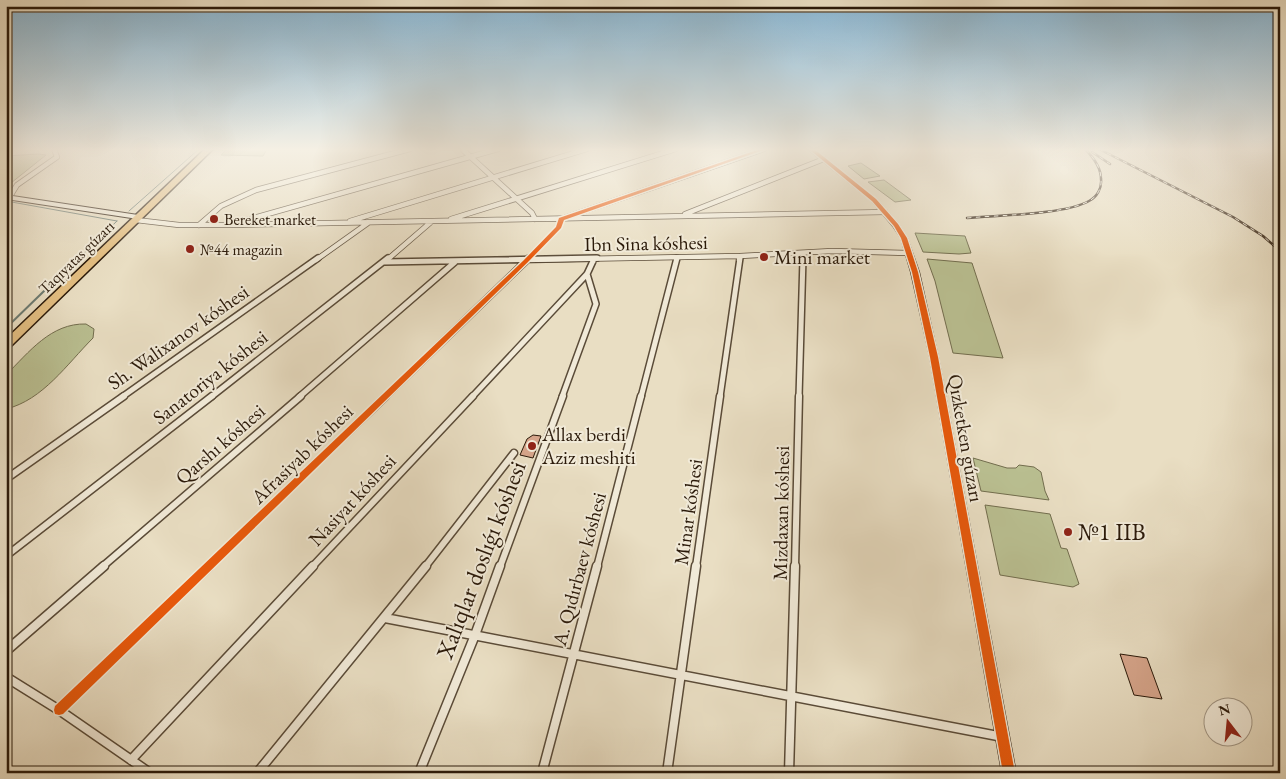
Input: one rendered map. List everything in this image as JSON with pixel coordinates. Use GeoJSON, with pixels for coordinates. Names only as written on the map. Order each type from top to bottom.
{"type":"FeatureCollection","features":[{"type":"Feature","properties":{"kind":"highway","name":"Taqıyatas gúzarı"},"geometry":{"type":"LineString","coordinates":[[6,345],[172,185]]}},
{"type":"Feature","properties":{"kind":"street"},"geometry":{"type":"LineString","coordinates":[[17,185],[8,198],[179,225],[431,222],[885,212]]}},
{"type":"Feature","properties":{"kind":"street"},"geometry":{"type":"LineString","coordinates":[[199,225],[221,206],[256,190],[273,185]]}},
{"type":"Feature","properties":{"kind":"street"},"geometry":{"type":"LineString","coordinates":[[231,225],[370,185]]}},
{"type":"Feature","properties":{"kind":"street"},"geometry":{"type":"LineString","coordinates":[[344,223],[465,185]]}},
{"type":"Feature","properties":{"kind":"street"},"geometry":{"type":"LineString","coordinates":[[501,185],[532,213],[535,219]]}},
{"type":"Feature","properties":{"kind":"street"},"geometry":{"type":"LineString","coordinates":[[443,221],[560,185]]}},
{"type":"Feature","properties":{"kind":"street"},"geometry":{"type":"LineString","coordinates":[[561,219],[659,185]]}},
{"type":"Feature","properties":{"kind":"street"},"geometry":{"type":"LineString","coordinates":[[680,216],[757,185]]}},
{"type":"Feature","properties":{"kind":"street","name":"Qızketken gúzarı"},"geometry":{"type":"LineString","coordinates":[[856,185],[874,200],[896,225],[904,238],[920,288],[1009,773]]}},
{"type":"Feature","properties":{"kind":"street","name":"Afrasiyab kóshesi"},"geometry":{"type":"LineString","coordinates":[[59,710],[526,260],[559,227],[561,219]]}},
{"type":"Feature","properties":{"kind":"street","name":"Sanatoriya kóshesi"},"geometry":{"type":"LineString","coordinates":[[6,556],[384,262],[431,222]]}},
{"type":"Feature","properties":{"kind":"street","name":"Sh. Walixanov kóshesi"},"geometry":{"type":"LineString","coordinates":[[6,478],[369,223]]}},
{"type":"Feature","properties":{"kind":"street","name":"Ibn Sina kóshesi"},"geometry":{"type":"LineString","coordinates":[[384,262],[677,258],[832,251],[908,253]]}},
{"type":"Feature","properties":{"kind":"street","name":"Mizdaxan kóshesi"},"geometry":{"type":"LineString","coordinates":[[789,773],[803,253]]}},
{"type":"Feature","properties":{"kind":"street","name":"Minar kóshesi"},"geometry":{"type":"LineString","coordinates":[[667,773],[740,256]]}},
{"type":"Feature","properties":{"kind":"street","name":"A. Qıdırbaev kóshesi"},"geometry":{"type":"LineString","coordinates":[[542,773],[677,258]]}},
{"type":"Feature","properties":{"kind":"street","name":"Nasiyat kóshesi"},"geometry":{"type":"LineString","coordinates":[[131,760],[587,274],[594,259]]}},
{"type":"Feature","properties":{"kind":"street","name":"Qarshı kóshesi"},"geometry":{"type":"LineString","coordinates":[[6,651],[455,262]]}},
{"type":"Feature","properties":{"kind":"street","name":"Xalıqlar doslıǵı kóshesi"},"geometry":{"type":"LineString","coordinates":[[419,773],[475,636],[596,304],[587,274]]}},
{"type":"Feature","properties":{"kind":"street"},"geometry":{"type":"LineString","coordinates":[[258,773],[385,618],[514,453]]}},
{"type":"Feature","properties":{"kind":"street"},"geometry":{"type":"LineString","coordinates":[[385,618],[1003,737]]}},
{"type":"Feature","properties":{"kind":"street"},"geometry":{"type":"LineString","coordinates":[[6,677],[59,710],[150,773]]}},
{"type":"Feature","properties":{"kind":"green space"},"geometry":{"type":"Polygon","coordinates":[[[873,185],[891,185],[911,200],[895,202],[873,185]]]}},
{"type":"Feature","properties":{"kind":"green space"},"geometry":{"type":"Polygon","coordinates":[[[915,233],[965,236],[971,253],[923,252],[915,233]]]}},
{"type":"Feature","properties":{"kind":"green space"},"geometry":{"type":"Polygon","coordinates":[[[927,259],[972,263],[1003,358],[953,353],[935,281],[927,259]]]}},
{"type":"Feature","properties":{"kind":"green space"},"geometry":{"type":"Polygon","coordinates":[[[86,324],[94,329],[93,338],[64,370],[32,398],[6,409],[6,375],[41,340],[62,328],[86,324]]]}},
{"type":"Feature","properties":{"kind":"green space"},"geometry":{"type":"Polygon","coordinates":[[[973,458],[1007,468],[1016,468],[1019,465],[1034,467],[1041,472],[1049,500],[981,491],[973,458]]]}},
{"type":"Feature","properties":{"kind":"green space"},"geometry":{"type":"Polygon","coordinates":[[[985,505],[1050,514],[1061,548],[1067,549],[1079,584],[1073,587],[1000,575],[985,505]]]}},
{"type":"Feature","properties":{"kind":"building","name":"Allax berdi Aziz meshiti"},"geometry":{"type":"Polygon","coordinates":[[[533,435],[541,436],[533,458],[520,455],[527,439],[533,435]]]}},
{"type":"Feature","properties":{"kind":"building"},"geometry":{"type":"Polygon","coordinates":[[[1120,654],[1147,658],[1162,699],[1134,695],[1120,654]]]}},
{"type":"Feature","properties":{"kind":"waterway"},"geometry":{"type":"LineString","coordinates":[[129,211],[158,185]]}},
{"type":"Feature","properties":{"kind":"waterway"},"geometry":{"type":"LineString","coordinates":[[6,201],[117,221],[77,260]]}},
{"type":"Feature","properties":{"kind":"waterway"},"geometry":{"type":"LineString","coordinates":[[6,328],[78,258]]}},
{"type":"Feature","properties":{"kind":"railway"},"geometry":{"type":"LineString","coordinates":[[967,218],[1030,214],[1078,206],[1094,197],[1101,185]]}},
{"type":"Feature","properties":{"kind":"railway"},"geometry":{"type":"LineString","coordinates":[[1171,185],[1233,217],[1263,236],[1280,251]]}},
{"type":"Feature","properties":{"kind":"cycle path"},"geometry":{"type":"LineString","coordinates":[[59,710],[526,261],[559,227],[561,219],[659,185]]}},
{"type":"Feature","properties":{"kind":"cycle path"},"geometry":{"type":"LineString","coordinates":[[856,185],[874,200],[896,225],[904,238],[915,272],[934,357],[1009,773]]}},
{"type":"Feature","properties":{"kind":"place","name":"Bereket market"},"geometry":{"type":"Point","coordinates":[214,219]}},
{"type":"Feature","properties":{"kind":"place","name":"№44 magazin"},"geometry":{"type":"Point","coordinates":[190,249]}},
{"type":"Feature","properties":{"kind":"place","name":"Mini market"},"geometry":{"type":"Point","coordinates":[764,257]}},
{"type":"Feature","properties":{"kind":"place","name":"Allax berdi Aziz meshiti"},"geometry":{"type":"Point","coordinates":[532,446]}},
{"type":"Feature","properties":{"kind":"place","name":"№1 IIB"},"geometry":{"type":"Point","coordinates":[1068,532]}}]}
